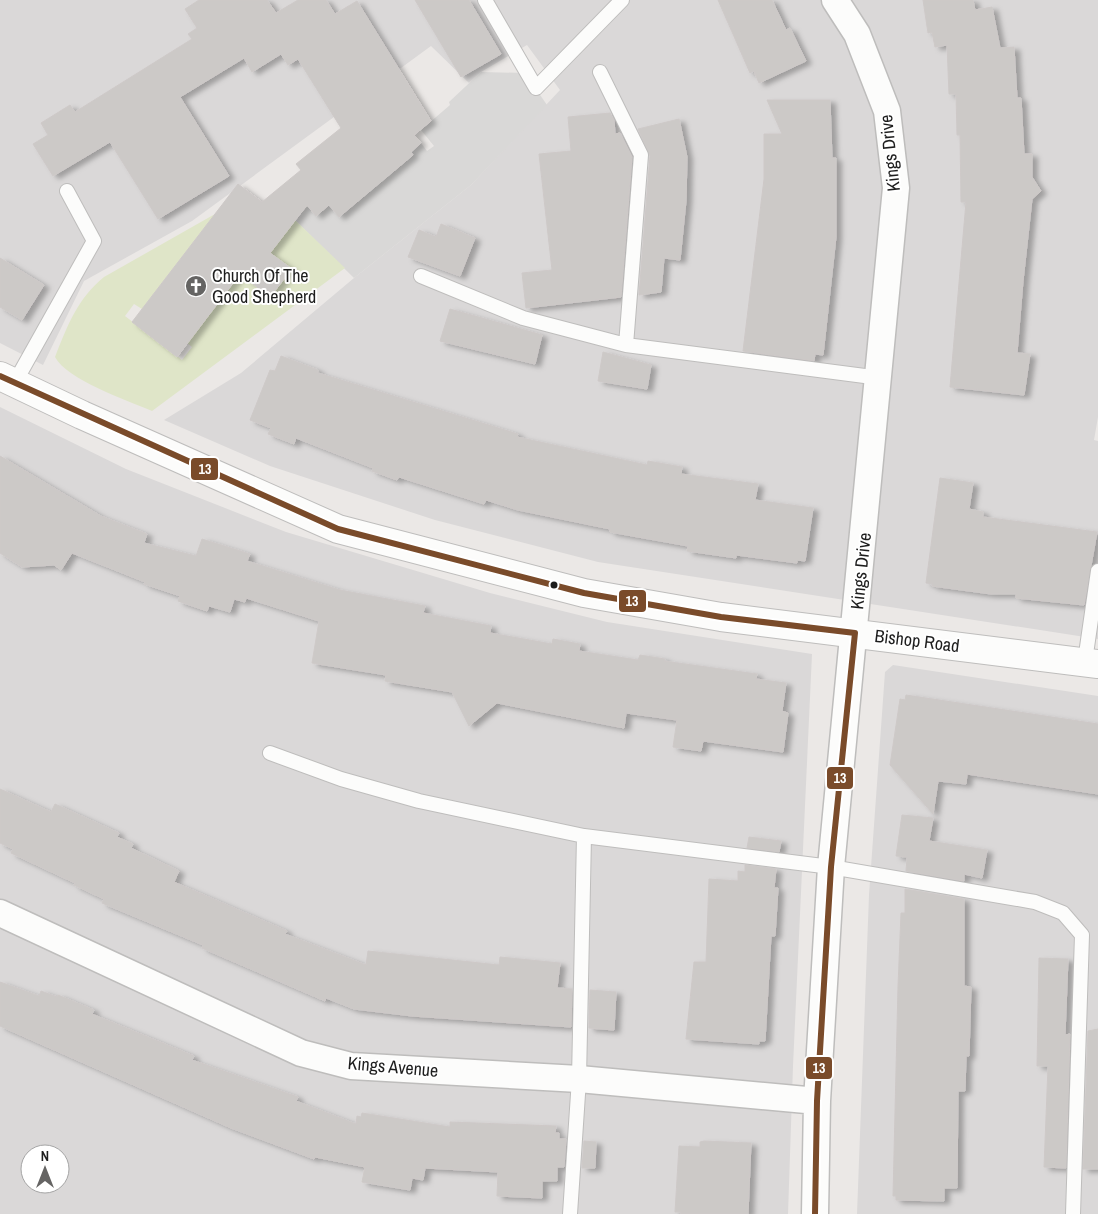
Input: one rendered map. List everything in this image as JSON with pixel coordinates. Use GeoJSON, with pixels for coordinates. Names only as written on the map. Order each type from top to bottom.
{"type":"FeatureCollection","features":[{"type":"Feature","properties":{"kind":"street","name":"Kings Drive"},"geometry":{"type":"LineString","coordinates":[[816,1214],[817,1101],[831,867],[880,378],[896,188],[887,111],[857,34],[835,0]]}},
{"type":"Feature","properties":{"kind":"street","name":"Bishop Road"},"geometry":{"type":"LineString","coordinates":[[7,380],[338,529],[584,593],[721,617],[1091,662]]}},
{"type":"Feature","properties":{"kind":"street","name":"Kings Avenue"},"geometry":{"type":"LineString","coordinates":[[0,914],[301,1053],[351,1066],[579,1079],[817,1101]]}},
{"type":"Feature","properties":{"kind":"lane"},"geometry":{"type":"LineString","coordinates":[[485,0],[536,88],[622,0]]}},
{"type":"Feature","properties":{"kind":"lane"},"geometry":{"type":"LineString","coordinates":[[600,72],[641,155],[626,345]]}},
{"type":"Feature","properties":{"kind":"lane"},"geometry":{"type":"LineString","coordinates":[[7,380],[94,241],[67,191]]}},
{"type":"Feature","properties":{"kind":"lane"},"geometry":{"type":"LineString","coordinates":[[421,276],[523,318],[626,345],[880,378]]}},
{"type":"Feature","properties":{"kind":"lane"},"geometry":{"type":"LineString","coordinates":[[1091,662],[1098,571]]}},
{"type":"Feature","properties":{"kind":"lane"},"geometry":{"type":"LineString","coordinates":[[270,753],[341,780],[419,801],[584,836],[831,867],[1035,902],[1063,913],[1082,935],[1073,1214]]}},
{"type":"Feature","properties":{"kind":"lane"},"geometry":{"type":"LineString","coordinates":[[570,1214],[579,1079],[584,836]]}},
{"type":"Feature","properties":{"kind":"shaded area"},"geometry":{"type":"Polygon","coordinates":[[[0,0],[1098,0],[1098,417],[1094,440],[1098,441],[1098,639],[598,562],[435,520],[270,466],[164,420],[241,373],[354,278],[471,185],[560,90],[527,45],[481,72],[469,83],[431,46],[192,221],[84,281],[43,365],[0,343],[0,0]]]}},
{"type":"Feature","properties":{"kind":"shaded area"},"geometry":{"type":"Polygon","coordinates":[[[481,72],[525,73],[547,105],[471,185],[354,278],[295,220],[308,206],[316,216],[329,205],[340,216],[413,155],[411,152],[421,143],[427,151],[434,146],[421,130],[450,105],[449,102],[481,72]]]}},
{"type":"Feature","properties":{"kind":"shaded area"},"geometry":{"type":"Polygon","coordinates":[[[0,407],[126,469],[286,532],[490,593],[607,622],[812,654],[788,1214],[0,1214],[0,407]]]}},
{"type":"Feature","properties":{"kind":"shaded area"},"geometry":{"type":"Polygon","coordinates":[[[893,665],[1098,696],[1098,1214],[857,1214],[869,895],[885,672],[893,665]]]}},
{"type":"Feature","properties":{"kind":"green space"},"geometry":{"type":"Polygon","coordinates":[[[215,214],[142,309],[134,304],[125,316],[182,360],[192,347],[187,343],[240,274],[270,297],[291,269],[270,253],[295,220],[345,268],[152,411],[84,381],[62,365],[55,357],[64,334],[80,303],[95,285],[104,277],[215,214]]]}},
{"type":"Feature","properties":{"kind":"building"},"geometry":{"type":"Polygon","coordinates":[[[199,0],[267,0],[276,13],[298,0],[326,0],[335,14],[357,1],[431,121],[414,135],[421,143],[411,152],[413,155],[339,217],[329,205],[316,216],[307,205],[270,253],[292,269],[270,297],[240,274],[177,357],[132,322],[238,184],[262,202],[301,170],[296,164],[341,128],[298,59],[288,65],[281,54],[252,72],[244,58],[180,97],[229,176],[158,219],[110,142],[53,176],[33,144],[48,135],[41,123],[70,105],[75,112],[192,39],[188,34],[197,28],[185,9],[199,0]]]}},
{"type":"Feature","properties":{"kind":"building"},"geometry":{"type":"Polygon","coordinates":[[[415,0],[469,0],[501,54],[461,77],[415,0]]]}},
{"type":"Feature","properties":{"kind":"building"},"geometry":{"type":"Polygon","coordinates":[[[718,0],[772,0],[786,30],[790,28],[806,61],[759,83],[754,71],[750,73],[718,0]]]}},
{"type":"Feature","properties":{"kind":"building"},"geometry":{"type":"Polygon","coordinates":[[[923,0],[973,0],[975,10],[992,7],[1000,48],[1014,47],[1017,98],[1021,98],[1024,154],[1032,154],[1032,177],[1041,191],[1032,199],[1017,353],[1030,354],[1024,395],[950,387],[966,202],[961,202],[960,135],[957,135],[956,94],[949,94],[947,45],[935,47],[932,32],[928,33],[923,0]]]}},
{"type":"Feature","properties":{"kind":"building"},"geometry":{"type":"Polygon","coordinates":[[[767,100],[830,100],[832,158],[836,158],[836,237],[823,355],[815,354],[814,361],[743,351],[764,179],[764,134],[782,134],[767,100]]]}},
{"type":"Feature","properties":{"kind":"building"},"geometry":{"type":"Polygon","coordinates":[[[610,113],[614,120],[615,134],[620,133],[632,157],[621,297],[526,308],[522,273],[552,270],[539,154],[571,151],[568,117],[610,113]]]}},
{"type":"Feature","properties":{"kind":"building"},"geometry":{"type":"Polygon","coordinates":[[[679,119],[687,157],[686,201],[680,260],[664,258],[661,292],[639,295],[650,156],[638,129],[679,119]]]}},
{"type":"Feature","properties":{"kind":"building"},"geometry":{"type":"Polygon","coordinates":[[[441,224],[475,238],[460,276],[408,257],[419,230],[436,237],[441,224]]]}},
{"type":"Feature","properties":{"kind":"building"},"geometry":{"type":"Polygon","coordinates":[[[0,258],[44,285],[22,320],[0,307],[0,258]]]}},
{"type":"Feature","properties":{"kind":"building"},"geometry":{"type":"Polygon","coordinates":[[[450,309],[542,335],[535,364],[440,341],[450,309]]]}},
{"type":"Feature","properties":{"kind":"building"},"geometry":{"type":"Polygon","coordinates":[[[603,352],[651,365],[647,389],[598,381],[603,352]]]}},
{"type":"Feature","properties":{"kind":"building"},"geometry":{"type":"Polygon","coordinates":[[[281,356],[318,370],[318,373],[518,434],[517,437],[647,465],[648,461],[682,467],[681,474],[758,484],[755,500],[813,508],[805,561],[797,560],[797,563],[736,555],[736,558],[687,551],[688,546],[610,532],[610,529],[518,510],[486,500],[484,504],[399,477],[397,480],[372,471],[373,468],[296,438],[294,444],[268,434],[271,428],[250,420],[270,370],[275,371],[281,356]]]}},
{"type":"Feature","properties":{"kind":"building"},"geometry":{"type":"Polygon","coordinates":[[[0,456],[101,516],[147,534],[144,543],[196,556],[202,539],[250,554],[247,561],[340,590],[425,606],[423,613],[491,626],[490,633],[552,644],[553,639],[580,644],[579,651],[638,660],[640,655],[665,659],[664,661],[757,674],[756,679],[786,683],[782,711],[788,713],[783,752],[703,741],[701,751],[673,747],[677,720],[626,713],[624,728],[497,703],[469,726],[452,692],[385,681],[386,675],[312,663],[319,621],[246,598],[245,602],[234,599],[230,612],[209,606],[207,611],[178,601],[180,596],[144,584],[145,582],[72,553],[61,570],[54,565],[22,567],[0,553],[0,456]]]}},
{"type":"Feature","properties":{"kind":"building"},"geometry":{"type":"Polygon","coordinates":[[[940,478],[973,483],[969,509],[983,512],[983,517],[1097,532],[1084,605],[1016,598],[1016,594],[991,594],[932,586],[933,584],[926,583],[940,478]]]}},
{"type":"Feature","properties":{"kind":"building"},"geometry":{"type":"Polygon","coordinates":[[[906,695],[1098,724],[1098,794],[967,774],[966,784],[938,781],[933,814],[890,765],[900,699],[905,700],[906,695]]]}},
{"type":"Feature","properties":{"kind":"building"},"geometry":{"type":"Polygon","coordinates":[[[0,789],[51,812],[55,804],[119,833],[117,837],[133,844],[131,848],[179,871],[174,882],[287,931],[285,934],[366,965],[368,951],[499,965],[500,957],[560,963],[557,988],[572,989],[571,1027],[412,1016],[354,1009],[326,998],[325,1001],[202,948],[203,945],[102,903],[104,899],[74,885],[75,883],[11,853],[13,849],[0,843],[0,789]]]}},
{"type":"Feature","properties":{"kind":"building"},"geometry":{"type":"Polygon","coordinates":[[[902,815],[933,818],[929,841],[987,850],[982,878],[964,874],[964,881],[906,871],[907,857],[896,856],[902,815]]]}},
{"type":"Feature","properties":{"kind":"building"},"geometry":{"type":"Polygon","coordinates":[[[749,837],[781,841],[779,852],[747,848],[749,837]]]}},
{"type":"Feature","properties":{"kind":"building"},"geometry":{"type":"Polygon","coordinates":[[[745,865],[776,869],[774,888],[778,888],[775,936],[771,936],[765,1041],[759,1041],[759,1044],[686,1039],[694,962],[706,962],[709,879],[738,881],[738,871],[745,872],[745,865]]]}},
{"type":"Feature","properties":{"kind":"building"},"geometry":{"type":"Polygon","coordinates":[[[905,889],[964,899],[964,986],[971,987],[969,1056],[966,1056],[965,1091],[958,1091],[957,1188],[944,1188],[944,1201],[896,1200],[896,1196],[893,1196],[898,986],[901,913],[905,913],[905,889]]]}},
{"type":"Feature","properties":{"kind":"building"},"geometry":{"type":"Polygon","coordinates":[[[1039,958],[1068,959],[1065,1035],[1070,1034],[1066,1168],[1044,1167],[1048,1066],[1037,1066],[1039,958]]]}},
{"type":"Feature","properties":{"kind":"building"},"geometry":{"type":"Polygon","coordinates":[[[0,982],[39,996],[41,991],[57,997],[58,995],[94,1010],[92,1014],[194,1056],[192,1060],[298,1097],[296,1101],[356,1124],[357,1116],[361,1117],[362,1113],[450,1127],[450,1122],[556,1126],[555,1133],[559,1133],[559,1139],[566,1139],[564,1167],[557,1167],[557,1181],[542,1181],[542,1198],[497,1196],[498,1172],[425,1168],[423,1180],[412,1178],[410,1190],[362,1182],[365,1167],[315,1157],[314,1159],[231,1128],[0,1026],[0,982]]]}},
{"type":"Feature","properties":{"kind":"building"},"geometry":{"type":"Polygon","coordinates":[[[590,990],[616,992],[614,1030],[589,1028],[590,990]]]}},
{"type":"Feature","properties":{"kind":"building"},"geometry":{"type":"Polygon","coordinates":[[[1098,1029],[1098,1169],[1083,1169],[1088,1031],[1098,1029]]]}},
{"type":"Feature","properties":{"kind":"building"},"geometry":{"type":"Polygon","coordinates":[[[584,1141],[596,1142],[595,1168],[582,1168],[584,1141]]]}},
{"type":"Feature","properties":{"kind":"building"},"geometry":{"type":"Polygon","coordinates":[[[700,1142],[751,1143],[748,1214],[681,1214],[681,1212],[675,1212],[679,1146],[700,1147],[700,1142]]]}},
{"type":"Feature","properties":{"kind":"transit line","name":"13"},"geometry":{"type":"LineString","coordinates":[[0,376],[338,529],[584,593],[721,617],[855,633]]}},
{"type":"Feature","properties":{"kind":"transit line","name":"13"},"geometry":{"type":"LineString","coordinates":[[815,1214],[817,1101],[831,867],[855,633]]}},
{"type":"Feature","properties":{"kind":"place","name":"Church Of The Good Shepherd"},"geometry":{"type":"Point","coordinates":[196,286]}}]}
